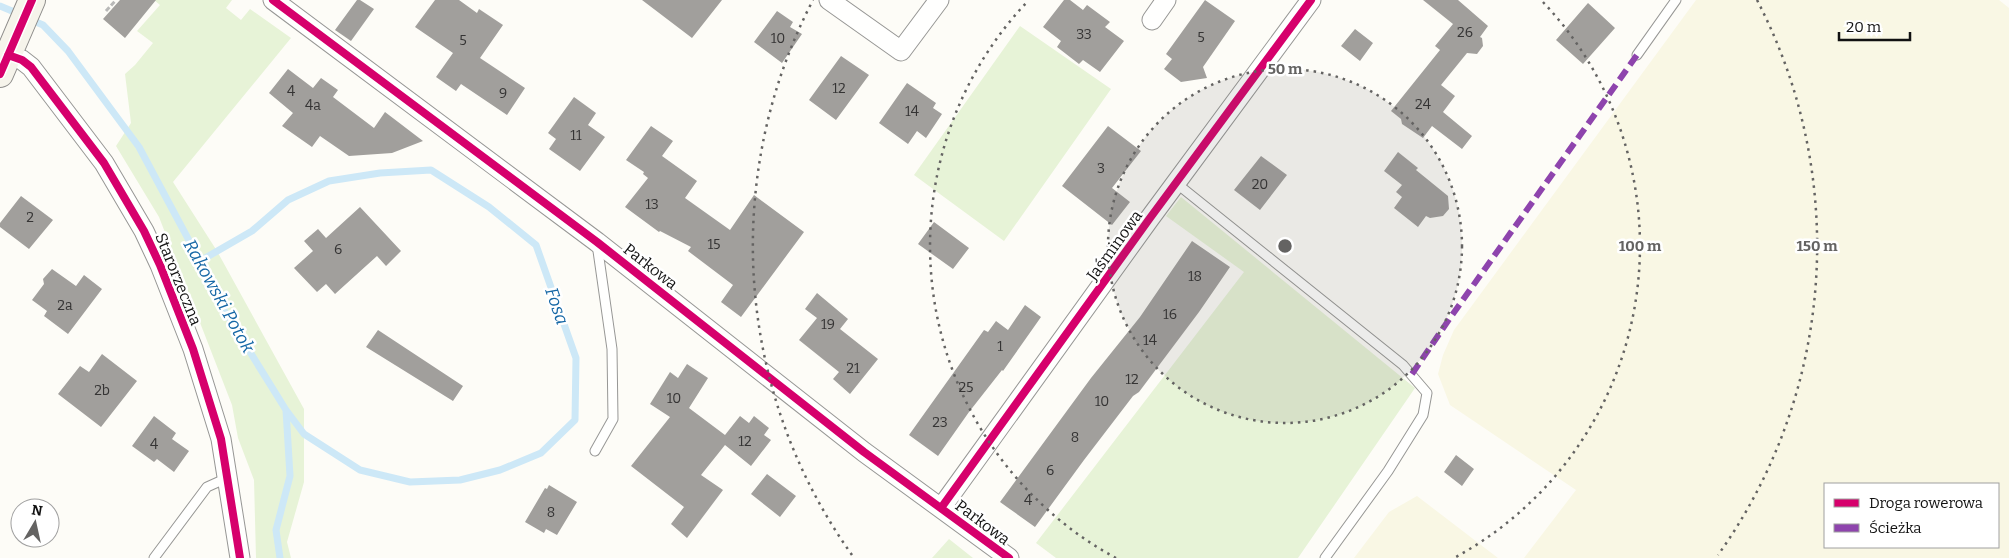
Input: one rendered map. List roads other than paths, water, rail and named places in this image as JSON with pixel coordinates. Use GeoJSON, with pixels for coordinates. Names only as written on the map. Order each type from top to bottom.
{"type":"FeatureCollection","features":[{"type":"Feature","properties":{"kind":"street"},"geometry":{"type":"LineString","coordinates":[[9,53],[32,0]]}},
{"type":"Feature","properties":{"kind":"street","name":"Parkowa"},"geometry":{"type":"LineString","coordinates":[[273,0],[597,242],[864,452],[1009,558]]}},
{"type":"Feature","properties":{"kind":"street"},"geometry":{"type":"LineString","coordinates":[[829,0],[901,51],[939,0]]}},
{"type":"Feature","properties":{"kind":"street"},"geometry":{"type":"LineString","coordinates":[[1152,20],[1166,0]]}},
{"type":"Feature","properties":{"kind":"street","name":"Jaśminowa"},"geometry":{"type":"LineString","coordinates":[[942,508],[1176,183],[1311,0]]}},
{"type":"Feature","properties":{"kind":"street","name":"Starorzeczna"},"geometry":{"type":"LineString","coordinates":[[9,53],[22,60],[38,74],[104,163],[144,231],[160,265],[193,350],[221,439],[240,558]]}},
{"type":"Feature","properties":{"kind":"lane"},"geometry":{"type":"LineString","coordinates":[[1637,55],[1676,0]]}},
{"type":"Feature","properties":{"kind":"lane"},"geometry":{"type":"LineString","coordinates":[[1176,183],[1403,365],[1428,393],[1424,415],[1388,471],[1325,558]]}},
{"type":"Feature","properties":{"kind":"lane"},"geometry":{"type":"LineString","coordinates":[[595,451],[613,419],[612,349],[597,242]]}},
{"type":"Feature","properties":{"kind":"lane"},"geometry":{"type":"LineString","coordinates":[[154,558],[207,487],[227,478]]}},
{"type":"Feature","properties":{"kind":"waterway","name":"Rakowski Potok"},"geometry":{"type":"LineString","coordinates":[[0,6],[19,14]]}},
{"type":"Feature","properties":{"kind":"waterway","name":"Rakowski Potok"},"geometry":{"type":"LineString","coordinates":[[29,19],[43,25],[68,51],[139,147],[200,261],[222,307],[286,410],[290,476],[276,530],[280,558]]}},
{"type":"Feature","properties":{"kind":"waterway","name":"Fosa"},"geometry":{"type":"LineString","coordinates":[[200,261],[252,231],[288,200],[329,181],[380,173],[431,170],[489,207],[536,245],[576,358],[575,420],[541,453],[500,470],[460,480],[410,482],[360,470],[304,434],[286,410]]}}]}
